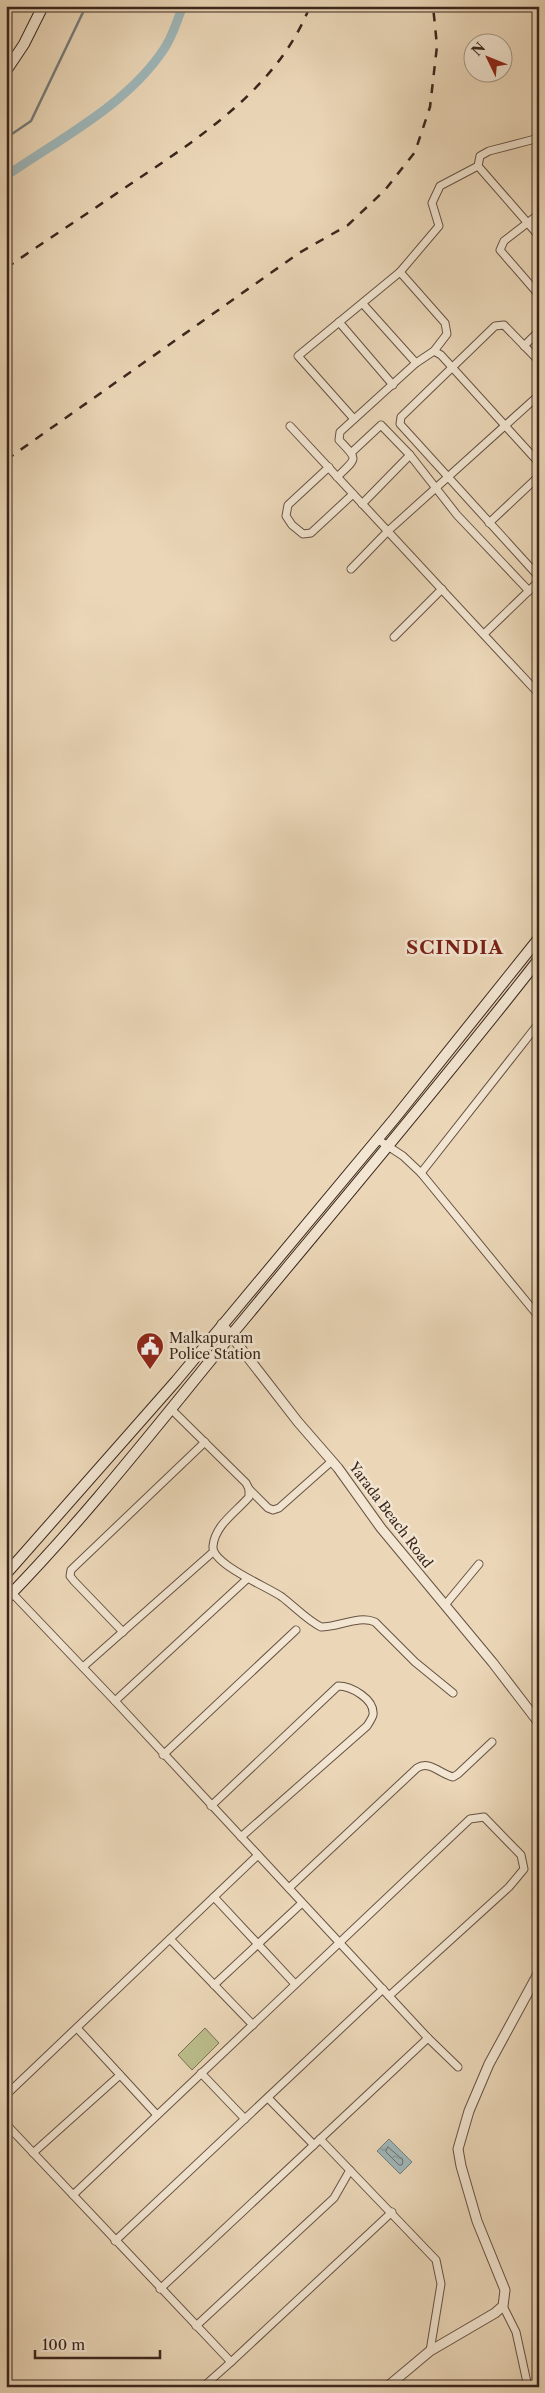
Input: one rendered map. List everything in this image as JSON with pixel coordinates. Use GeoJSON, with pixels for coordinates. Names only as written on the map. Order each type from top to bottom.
{"type":"FeatureCollection","features":[{"type":"Feature","properties":{"kind":"main road"},"geometry":{"type":"LineString","coordinates":[[6,62],[37,6]]}},
{"type":"Feature","properties":{"kind":"main road"},"geometry":{"type":"LineString","coordinates":[[6,71],[24,44],[42,6]]}},
{"type":"Feature","properties":{"kind":"main road"},"geometry":{"type":"LineString","coordinates":[[6,1574],[176,1381],[377,1139],[539,938]]}},
{"type":"Feature","properties":{"kind":"main road"},"geometry":{"type":"LineString","coordinates":[[9,1596],[50,1552],[390,1146],[539,959]]}},
{"type":"Feature","properties":{"kind":"street"},"geometry":{"type":"LineString","coordinates":[[478,166],[480,156],[489,151],[539,138]]}},
{"type":"Feature","properties":{"kind":"street"},"geometry":{"type":"LineString","coordinates":[[478,166],[539,236]]}},
{"type":"Feature","properties":{"kind":"street"},"geometry":{"type":"LineString","coordinates":[[354,419],[298,356],[400,272],[439,226],[432,202],[440,186],[478,166]]}},
{"type":"Feature","properties":{"kind":"street"},"geometry":{"type":"LineString","coordinates":[[539,214],[526,222],[504,241],[500,250],[539,295]]}},
{"type":"Feature","properties":{"kind":"street"},"geometry":{"type":"LineString","coordinates":[[337,477],[352,463],[354,457],[352,452],[339,440],[338,436],[416,363],[434,351],[447,334],[446,323],[400,272]]}},
{"type":"Feature","properties":{"kind":"street"},"geometry":{"type":"LineString","coordinates":[[363,304],[416,363]]}},
{"type":"Feature","properties":{"kind":"street"},"geometry":{"type":"LineString","coordinates":[[339,322],[392,385]]}},
{"type":"Feature","properties":{"kind":"street"},"geometry":{"type":"LineString","coordinates":[[539,361],[504,326],[495,326],[400,418],[400,424],[447,478],[539,577]]}},
{"type":"Feature","properties":{"kind":"street"},"geometry":{"type":"LineString","coordinates":[[524,346],[539,331]]}},
{"type":"Feature","properties":{"kind":"street"},"geometry":{"type":"LineString","coordinates":[[434,351],[452,368],[539,463]]}},
{"type":"Feature","properties":{"kind":"street"},"geometry":{"type":"LineString","coordinates":[[351,569],[388,531],[539,395]]}},
{"type":"Feature","properties":{"kind":"street"},"geometry":{"type":"LineString","coordinates":[[352,452],[381,425],[410,455],[457,515],[529,591]]}},
{"type":"Feature","properties":{"kind":"street"},"geometry":{"type":"LineString","coordinates":[[290,426],[539,694]]}},
{"type":"Feature","properties":{"kind":"street"},"geometry":{"type":"LineString","coordinates":[[362,504],[410,455]]}},
{"type":"Feature","properties":{"kind":"street"},"geometry":{"type":"LineString","coordinates":[[329,468],[288,505],[286,516],[292,525],[303,534],[311,533],[353,494]]}},
{"type":"Feature","properties":{"kind":"street"},"geometry":{"type":"LineString","coordinates":[[489,523],[539,476]]}},
{"type":"Feature","properties":{"kind":"street"},"geometry":{"type":"LineString","coordinates":[[484,634],[539,581]]}},
{"type":"Feature","properties":{"kind":"street"},"geometry":{"type":"LineString","coordinates":[[394,636],[442,589]]}},
{"type":"Feature","properties":{"kind":"street"},"geometry":{"type":"LineString","coordinates":[[421,1173],[539,1023]]}},
{"type":"Feature","properties":{"kind":"street"},"geometry":{"type":"LineString","coordinates":[[428,1076],[438,1084]]}},
{"type":"Feature","properties":{"kind":"street"},"geometry":{"type":"LineString","coordinates":[[377,1139],[390,1146],[421,1173],[539,1317]]}},
{"type":"Feature","properties":{"kind":"street","name":"Yarada Beach Road"},"geometry":{"type":"LineString","coordinates":[[222,1324],[298,1422],[332,1461],[381,1528],[539,1723]]}},
{"type":"Feature","properties":{"kind":"street"},"geometry":{"type":"LineString","coordinates":[[171,1409],[268,1508],[273,1510],[279,1508],[332,1461]]}},
{"type":"Feature","properties":{"kind":"street"},"geometry":{"type":"LineString","coordinates":[[123,1632],[74,1581],[70,1576],[71,1570],[205,1442]]}},
{"type":"Feature","properties":{"kind":"street"},"geometry":{"type":"LineString","coordinates":[[84,1667],[213,1552],[213,1544],[220,1527],[249,1497],[249,1489]]}},
{"type":"Feature","properties":{"kind":"street"},"geometry":{"type":"LineString","coordinates":[[213,1552],[248,1579],[280,1596],[321,1627],[344,1625],[368,1619],[375,1622],[414,1662],[454,1693]]}},
{"type":"Feature","properties":{"kind":"street"},"geometry":{"type":"LineString","coordinates":[[445,1605],[479,1564]]}},
{"type":"Feature","properties":{"kind":"street"},"geometry":{"type":"LineString","coordinates":[[115,1701],[248,1579]]}},
{"type":"Feature","properties":{"kind":"street"},"geometry":{"type":"LineString","coordinates":[[9,1596],[84,1667],[163,1755],[428,2038],[458,2067]]}},
{"type":"Feature","properties":{"kind":"street"},"geometry":{"type":"LineString","coordinates":[[163,1755],[296,1630]]}},
{"type":"Feature","properties":{"kind":"street"},"geometry":{"type":"LineString","coordinates":[[212,1806],[338,1686],[347,1686],[371,1705],[373,1715],[367,1726],[241,1837]]}},
{"type":"Feature","properties":{"kind":"street"},"geometry":{"type":"LineString","coordinates":[[289,1888],[417,1768],[425,1765],[432,1766],[453,1777],[492,1742]]}},
{"type":"Feature","properties":{"kind":"street"},"geometry":{"type":"LineString","coordinates":[[73,2195],[470,1819],[484,1817],[521,1855],[524,1869],[519,1878],[389,1996]]}},
{"type":"Feature","properties":{"kind":"street"},"geometry":{"type":"LineString","coordinates":[[6,2094],[258,1855]]}},
{"type":"Feature","properties":{"kind":"street"},"geometry":{"type":"LineString","coordinates":[[214,1897],[295,1984]]}},
{"type":"Feature","properties":{"kind":"street"},"geometry":{"type":"LineString","coordinates":[[214,1985],[302,1903]]}},
{"type":"Feature","properties":{"kind":"street"},"geometry":{"type":"LineString","coordinates":[[170,1939],[253,2025]]}},
{"type":"Feature","properties":{"kind":"street"},"geometry":{"type":"LineString","coordinates":[[528,2387],[516,2332],[503,2306],[505,2290],[477,2221],[458,2149],[469,2111],[489,2064],[539,1972]]}},
{"type":"Feature","properties":{"kind":"street"},"geometry":{"type":"LineString","coordinates":[[115,2241],[383,1989]]}},
{"type":"Feature","properties":{"kind":"street"},"geometry":{"type":"LineString","coordinates":[[76,2028],[157,2115]]}},
{"type":"Feature","properties":{"kind":"street"},"geometry":{"type":"LineString","coordinates":[[160,2289],[428,2038]]}},
{"type":"Feature","properties":{"kind":"street"},"geometry":{"type":"LineString","coordinates":[[201,2074],[245,2119]]}},
{"type":"Feature","properties":{"kind":"street"},"geometry":{"type":"LineString","coordinates":[[33,2153],[120,2075]]}},
{"type":"Feature","properties":{"kind":"street"},"geometry":{"type":"LineString","coordinates":[[268,2098],[314,2145]]}},
{"type":"Feature","properties":{"kind":"street"},"geometry":{"type":"LineString","coordinates":[[6,2124],[231,2362]]}},
{"type":"Feature","properties":{"kind":"street"},"geometry":{"type":"LineString","coordinates":[[320,2139],[436,2260],[440,2271],[441,2284],[430,2351]]}},
{"type":"Feature","properties":{"kind":"street"},"geometry":{"type":"LineString","coordinates":[[196,2326],[334,2198],[350,2170]]}},
{"type":"Feature","properties":{"kind":"street"},"geometry":{"type":"LineString","coordinates":[[203,2387],[392,2212]]}},
{"type":"Feature","properties":{"kind":"street"},"geometry":{"type":"LineString","coordinates":[[387,2387],[430,2351],[495,2313],[503,2306]]}},
{"type":"Feature","properties":{"kind":"green space"},"geometry":{"type":"Polygon","coordinates":[[[205,2028],[219,2043],[192,2070],[178,2055],[205,2028]]]}},
{"type":"Feature","properties":{"kind":"water"},"geometry":{"type":"Polygon","coordinates":[[[389,2139],[412,2162],[400,2174],[377,2151],[389,2139]]]}},
{"type":"Feature","properties":{"kind":"waterway"},"geometry":{"type":"LineString","coordinates":[[6,138],[31,121],[86,6]]}},
{"type":"Feature","properties":{"kind":"waterway"},"geometry":{"type":"LineString","coordinates":[[6,176],[92,119],[131,87],[149,69],[164,49],[183,6]]}},
{"type":"Feature","properties":{"kind":"railway"},"geometry":{"type":"LineString","coordinates":[[6,268],[182,149],[234,109],[278,62],[296,35],[310,6]]}},
{"type":"Feature","properties":{"kind":"railway"},"geometry":{"type":"LineString","coordinates":[[6,460],[299,253],[348,225],[385,190],[415,152],[430,107],[437,46],[433,6]]}},
{"type":"Feature","properties":{"kind":"place","name":"Malkapuram Police Station"},"geometry":{"type":"Point","coordinates":[150,1370]}},
{"type":"Feature","properties":{"kind":"district","name":"SCINDIA"},"geometry":{"type":"Point","coordinates":[455,947]}}]}
